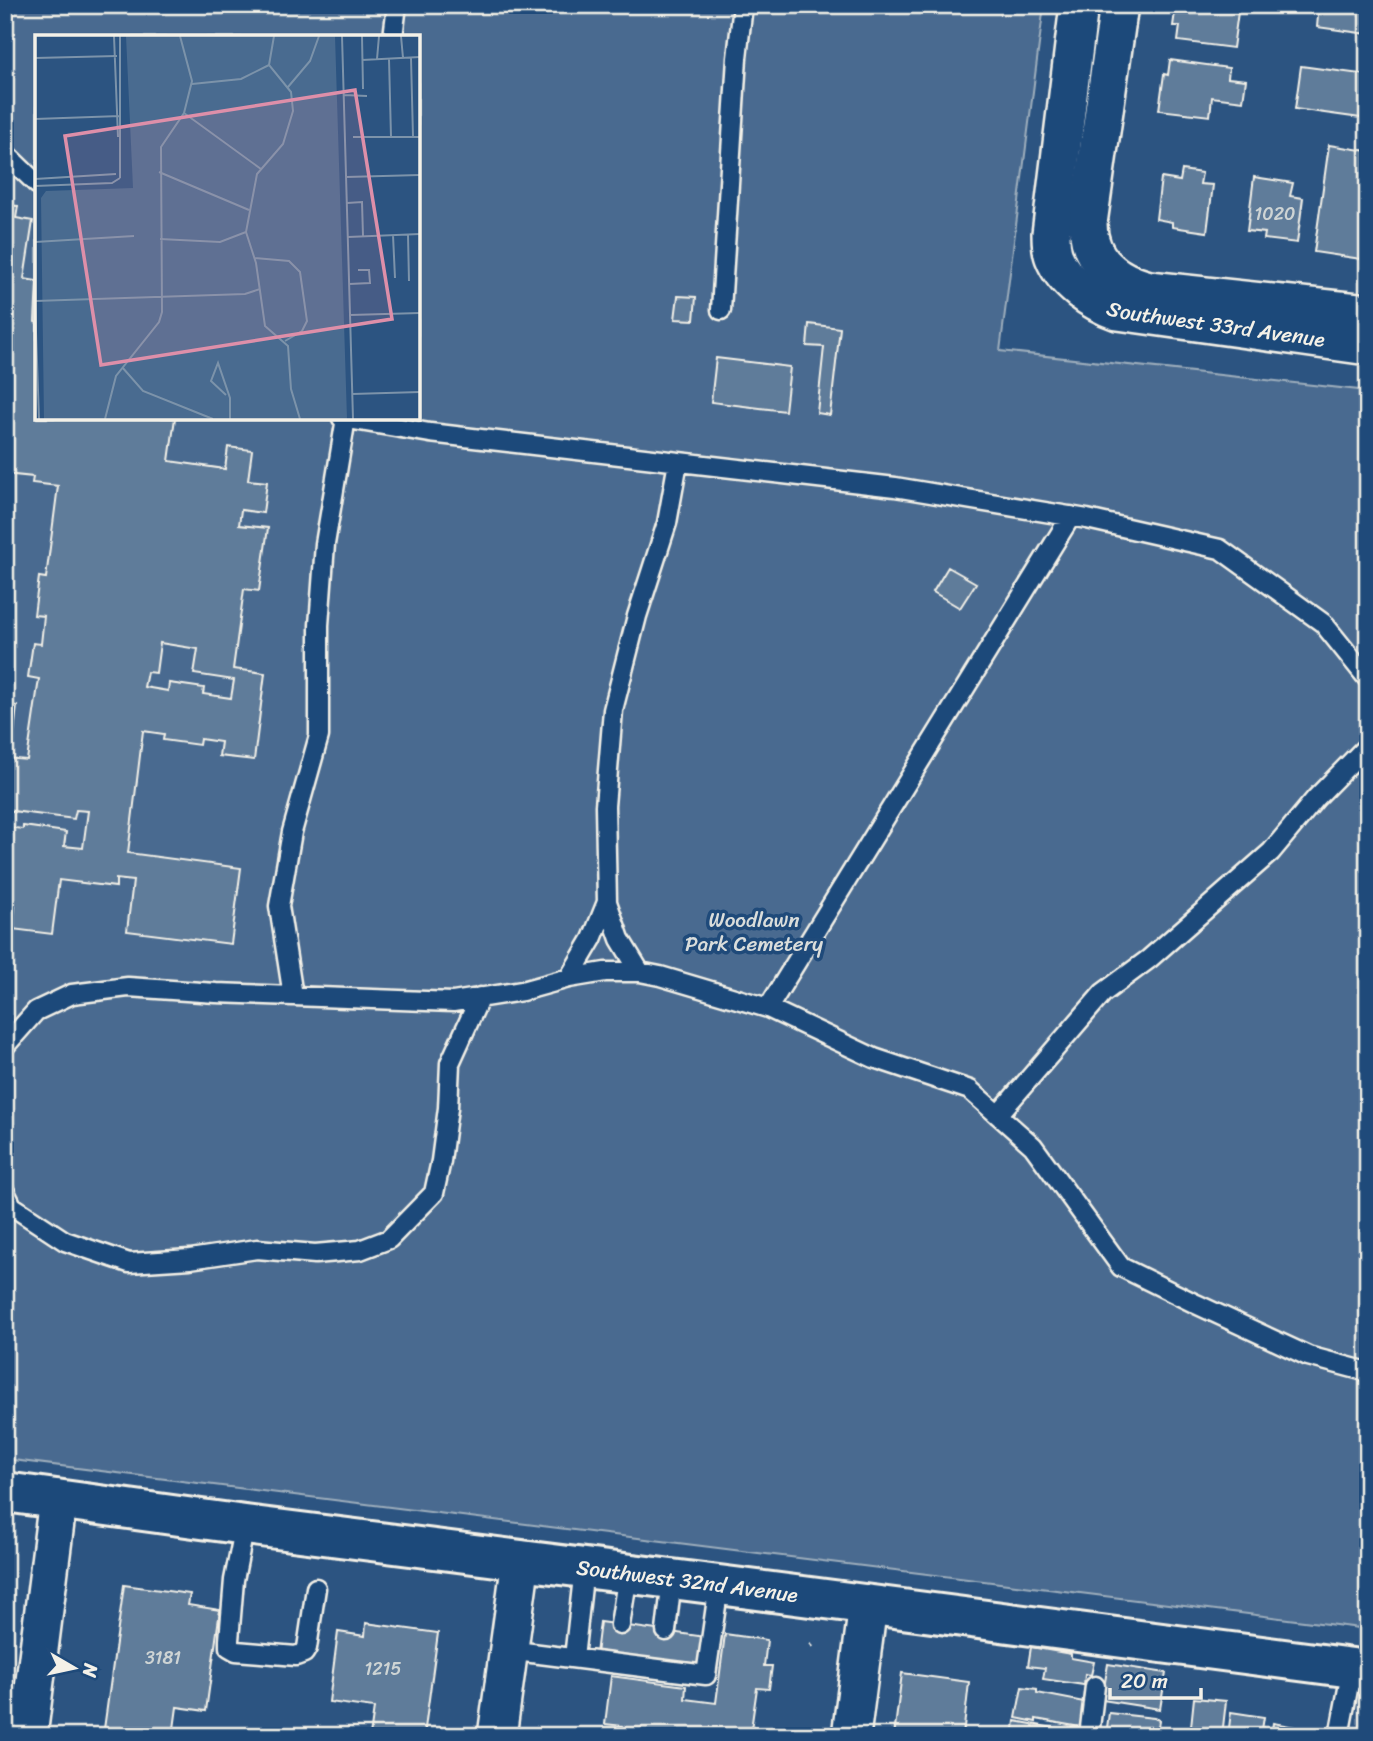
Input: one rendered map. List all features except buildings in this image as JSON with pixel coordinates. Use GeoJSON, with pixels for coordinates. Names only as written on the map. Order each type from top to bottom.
{"type":"FeatureCollection","features":[{"type":"Feature","properties":{"kind":"street"},"geometry":{"type":"LineString","coordinates":[[1079,5],[1051,234],[1051,247],[1063,273],[1086,271],[1091,249],[1088,223],[1119,5]]}},
{"type":"Feature","properties":{"kind":"street","name":"Southwest 33rd Avenue"},"geometry":{"type":"LineString","coordinates":[[1368,313],[1149,290],[1125,283],[1115,276],[1086,271],[1093,299],[1118,311],[1368,346]]}},
{"type":"Feature","properties":{"kind":"street","name":"Southwest 32nd Avenue"},"geometry":{"type":"LineString","coordinates":[[5,1492],[1360,1669]]}},
{"type":"Feature","properties":{"kind":"street"},"geometry":{"type":"LineString","coordinates":[[28,1736],[58,1499]]}},
{"type":"Feature","properties":{"kind":"street"},"geometry":{"type":"LineString","coordinates":[[497,1736],[521,1560]]}},
{"type":"Feature","properties":{"kind":"street"},"geometry":{"type":"LineString","coordinates":[[851,1736],[867,1605]]}},
{"type":"Feature","properties":{"kind":"lane"},"geometry":{"type":"LineString","coordinates":[[393,35],[397,5]]}},
{"type":"Feature","properties":{"kind":"lane"},"geometry":{"type":"LineString","coordinates":[[721,310],[737,58],[743,5]]}},
{"type":"Feature","properties":{"kind":"lane"},"geometry":{"type":"LineString","coordinates":[[5,153],[35,182]]}},
{"type":"Feature","properties":{"kind":"lane"},"geometry":{"type":"LineString","coordinates":[[293,996],[279,906],[292,832],[319,736],[319,625],[325,544],[345,420]]}},
{"type":"Feature","properties":{"kind":"lane"},"geometry":{"type":"LineString","coordinates":[[356,420],[430,433],[895,487],[1071,516],[1220,549],[1322,623],[1368,679]]}},
{"type":"Feature","properties":{"kind":"lane"},"geometry":{"type":"LineString","coordinates":[[640,972],[620,940],[607,902],[605,806],[613,710],[637,616],[667,523],[678,462]]}},
{"type":"Feature","properties":{"kind":"lane"},"geometry":{"type":"LineString","coordinates":[[768,1008],[1071,516]]}},
{"type":"Feature","properties":{"kind":"lane"},"geometry":{"type":"LineString","coordinates":[[998,1115],[1103,993],[1149,960],[1271,852],[1316,798],[1368,745]]}},
{"type":"Feature","properties":{"kind":"lane"},"geometry":{"type":"LineString","coordinates":[[569,978],[592,939],[607,902]]}},
{"type":"Feature","properties":{"kind":"lane"},"geometry":{"type":"LineString","coordinates":[[5,1046],[36,1011],[72,994],[128,987],[453,1002],[522,991],[569,978],[605,972],[640,972],[768,1008],[874,1058],[970,1090],[1033,1146],[1121,1267],[1308,1356],[1368,1372]]}},
{"type":"Feature","properties":{"kind":"lane"},"geometry":{"type":"LineString","coordinates":[[5,1192],[12,1206],[65,1241],[129,1263],[190,1259],[257,1249],[315,1254],[360,1250],[389,1238],[434,1194],[448,1108],[450,1063],[480,998]]}},
{"type":"Feature","properties":{"kind":"lane"},"geometry":{"type":"LineString","coordinates":[[245,1525],[234,1580],[229,1647],[236,1651],[296,1656],[304,1653],[316,1588]]}},
{"type":"Feature","properties":{"kind":"lane"},"geometry":{"type":"LineString","coordinates":[[574,1658],[584,1568]]}},
{"type":"Feature","properties":{"kind":"lane"},"geometry":{"type":"LineString","coordinates":[[620,1625],[628,1574]]}},
{"type":"Feature","properties":{"kind":"lane"},"geometry":{"type":"LineString","coordinates":[[666,1631],[672,1579]]}},
{"type":"Feature","properties":{"kind":"lane"},"geometry":{"type":"LineString","coordinates":[[508,1650],[615,1660],[706,1675],[719,1585]]}},
{"type":"Feature","properties":{"kind":"lane"},"geometry":{"type":"LineString","coordinates":[[1339,1736],[1360,1669]]}},
{"type":"Feature","properties":{"kind":"lane"},"geometry":{"type":"LineString","coordinates":[[1089,1736],[1096,1686]]}},
{"type":"Feature","properties":{"kind":"green space","name":"Woodlawn Park Cemetery"},"geometry":{"type":"Polygon","coordinates":[[[5,5],[1044,5],[1000,351],[1368,391],[1368,1629],[5,1459],[5,5]]]}}]}
